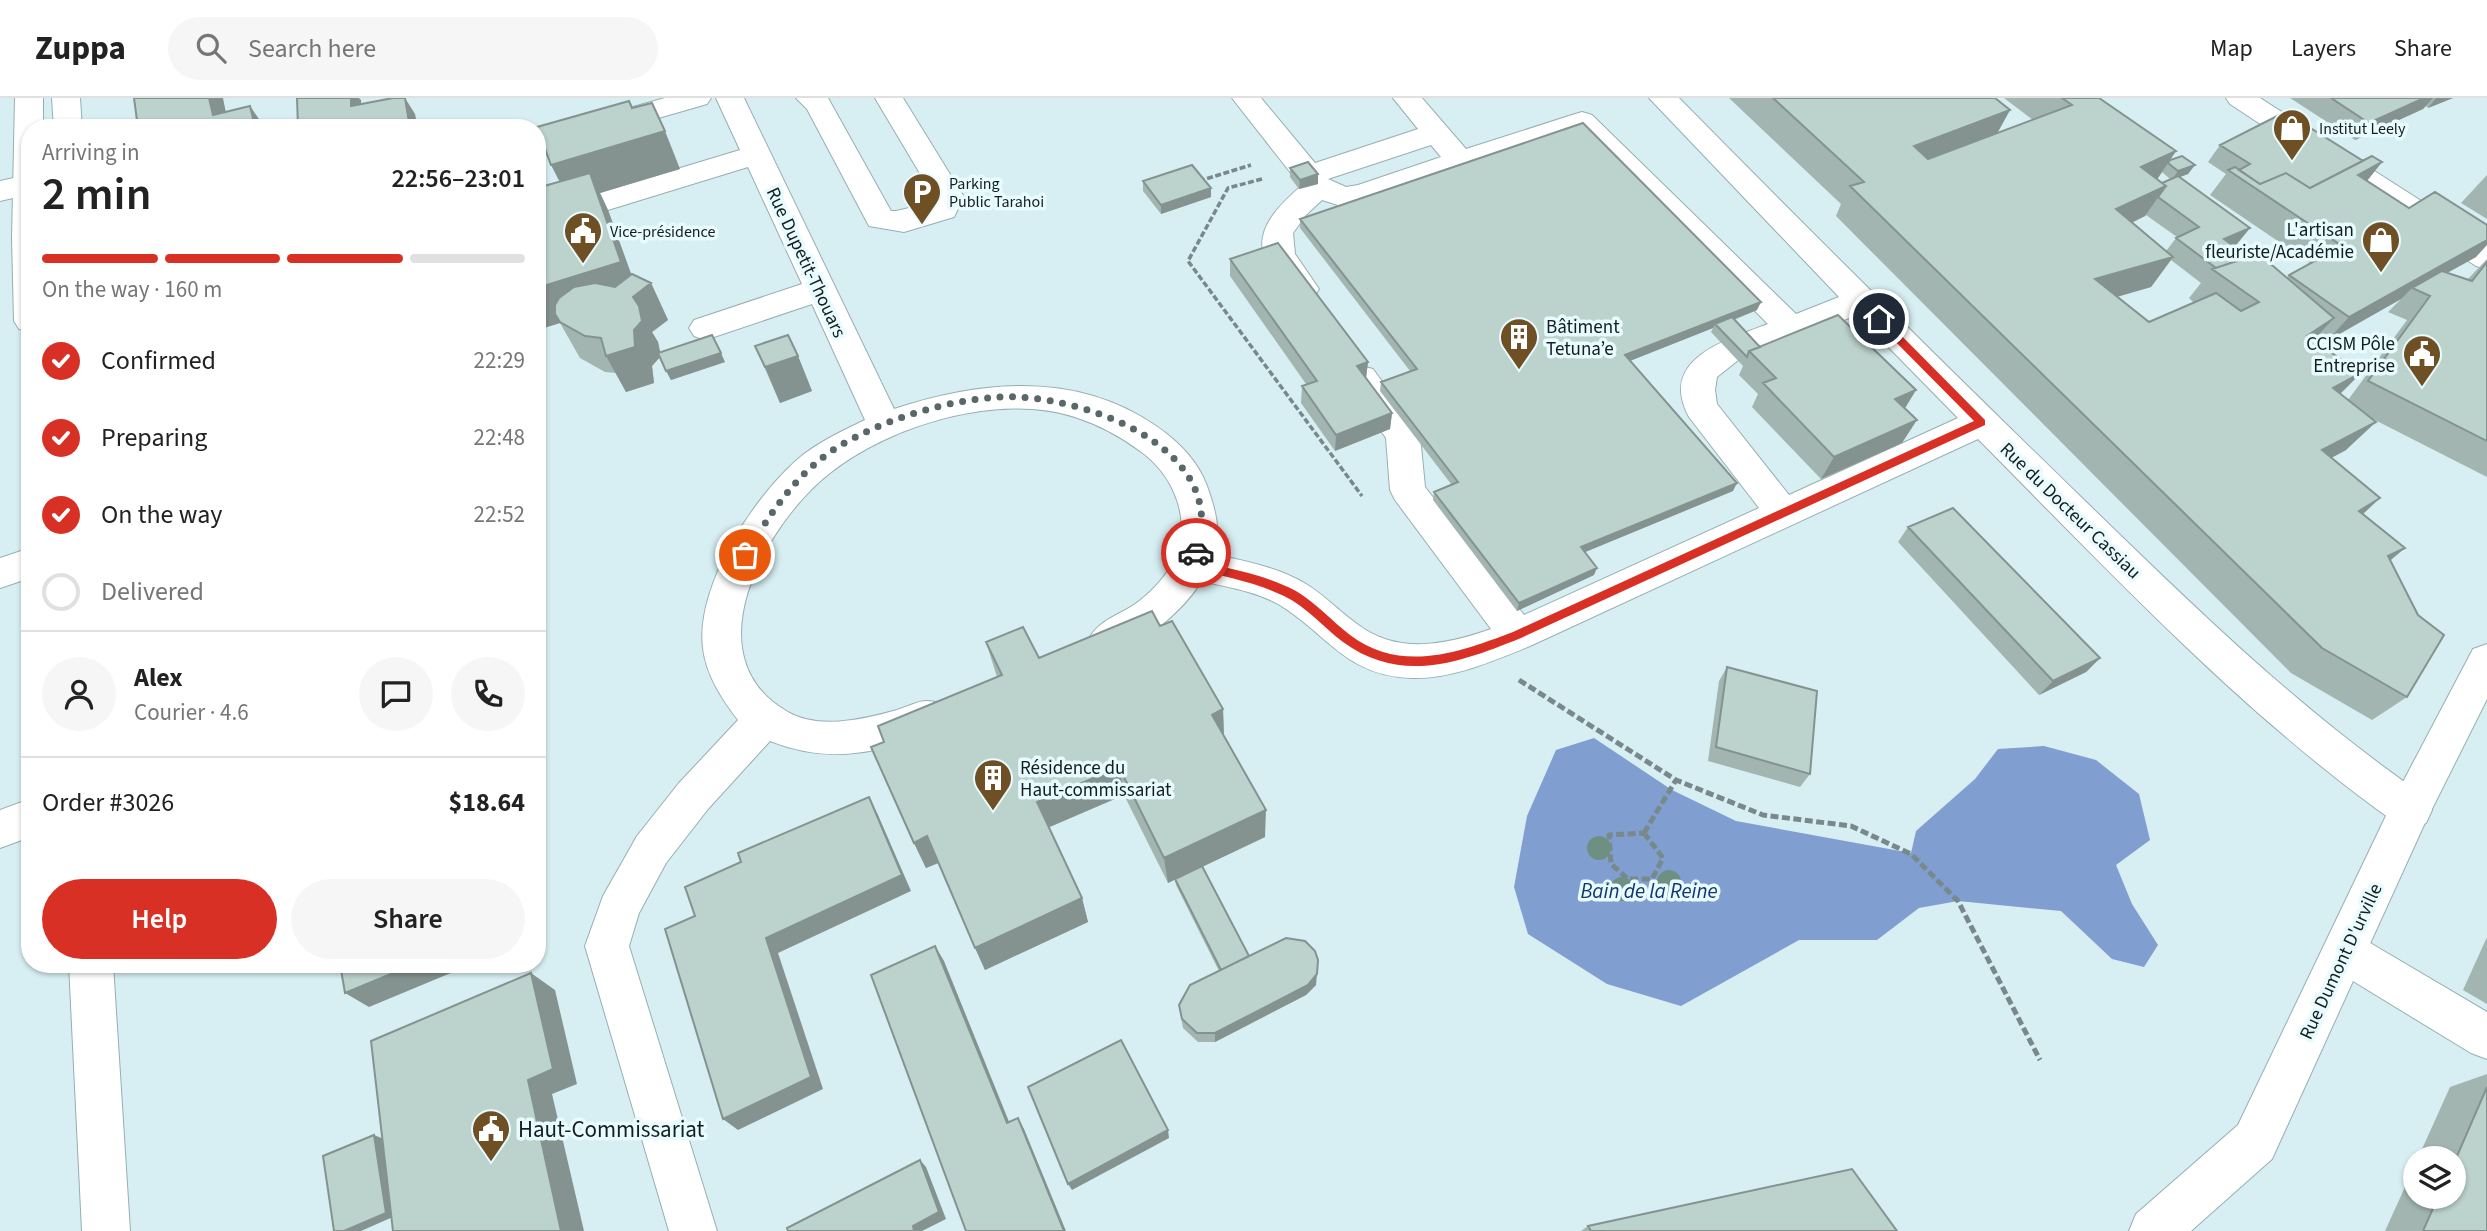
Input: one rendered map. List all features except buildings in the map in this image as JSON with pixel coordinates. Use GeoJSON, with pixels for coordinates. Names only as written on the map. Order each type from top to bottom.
{"type":"FeatureCollection","features":[{"type":"Feature","properties":{"kind":"street"},"geometry":{"type":"LineString","coordinates":[[26,119],[29,98]]}},
{"type":"Feature","properties":{"kind":"street"},"geometry":{"type":"LineString","coordinates":[[66,98],[67,119]]}},
{"type":"Feature","properties":{"kind":"street"},"geometry":{"type":"LineString","coordinates":[[546,141],[696,98]]}},
{"type":"Feature","properties":{"kind":"street","name":"Rue Dupetit-Thouars"},"geometry":{"type":"LineString","coordinates":[[730,98],[885,426]]}},
{"type":"Feature","properties":{"kind":"street"},"geometry":{"type":"LineString","coordinates":[[821,100],[880,219],[894,224],[943,210],[949,197],[889,98]]}},
{"type":"Feature","properties":{"kind":"street"},"geometry":{"type":"LineString","coordinates":[[1247,98],[1314,181],[1344,197],[1362,195],[1582,121],[1791,328]]}},
{"type":"Feature","properties":{"kind":"street"},"geometry":{"type":"LineString","coordinates":[[1407,98],[1461,161]]}},
{"type":"Feature","properties":{"kind":"street","name":"Rue du Docteur Cassiau"},"geometry":{"type":"LineString","coordinates":[[1663,98],[1861,302],[2256,690],[2327,749],[2411,810]]}},
{"type":"Feature","properties":{"kind":"street"},"geometry":{"type":"LineString","coordinates":[[2240,98],[2487,258]]}},
{"type":"Feature","properties":{"kind":"street"},"geometry":{"type":"LineString","coordinates":[[2253,98],[2487,247]]}},
{"type":"Feature","properties":{"kind":"street"},"geometry":{"type":"LineString","coordinates":[[1316,310],[1280,255],[1278,232],[1314,181],[1437,133]]}},
{"type":"Feature","properties":{"kind":"street"},"geometry":{"type":"LineString","coordinates":[[21,146],[14,188],[21,232]]}},
{"type":"Feature","properties":{"kind":"street"},"geometry":{"type":"LineString","coordinates":[[572,211],[756,155]]}},
{"type":"Feature","properties":{"kind":"street"},"geometry":{"type":"LineString","coordinates":[[0,296],[21,290]]}},
{"type":"Feature","properties":{"kind":"street"},"geometry":{"type":"LineString","coordinates":[[705,328],[820,290]]}},
{"type":"Feature","properties":{"kind":"street"},"geometry":{"type":"LineString","coordinates":[[1783,514],[1701,408],[1696,390],[1706,366],[1737,350],[1861,302]]}},
{"type":"Feature","properties":{"kind":"street"},"geometry":{"type":"LineString","coordinates":[[1344,353],[1403,436],[1408,489],[1517,635]]}},
{"type":"Feature","properties":{"kind":"street"},"geometry":{"type":"LineString","coordinates":[[942,710],[894,730],[844,739],[801,735],[783,730],[765,718],[737,689],[723,658],[721,618],[733,580],[769,516],[799,478],[835,449],[885,426],[948,404],[1001,397],[1058,400],[1105,414],[1160,447],[1187,474],[1196,494],[1201,517],[1198,549],[1179,588],[1155,613],[1133,628],[1093,646]]}},
{"type":"Feature","properties":{"kind":"street"},"geometry":{"type":"LineString","coordinates":[[1192,564],[1250,578],[1280,589],[1311,607],[1361,648],[1391,659],[1437,662],[1517,635],[1982,422]]}},
{"type":"Feature","properties":{"kind":"street"},"geometry":{"type":"LineString","coordinates":[[0,573],[21,566]]}},
{"type":"Feature","properties":{"kind":"street","name":"Rue Dumont D'urville"},"geometry":{"type":"LineString","coordinates":[[2173,1224],[2255,1142],[2411,810],[2487,660]]}},
{"type":"Feature","properties":{"kind":"street"},"geometry":{"type":"LineString","coordinates":[[693,1231],[607,946],[612,925],[653,843],[692,795],[725,765],[765,718]]}},
{"type":"Feature","properties":{"kind":"street"},"geometry":{"type":"LineString","coordinates":[[0,829],[21,821]]}},
{"type":"Feature","properties":{"kind":"street"},"geometry":{"type":"LineString","coordinates":[[2345,952],[2487,1037]]}},
{"type":"Feature","properties":{"kind":"street"},"geometry":{"type":"LineString","coordinates":[[92,973],[106,1231]]}},
{"type":"Feature","properties":{"kind":"path"},"geometry":{"type":"LineString","coordinates":[[1644,833],[1660,811],[1676,780]]}},
{"type":"Feature","properties":{"kind":"path"},"geometry":{"type":"LineString","coordinates":[[1644,833],[1663,858],[1652,880],[1628,880],[1611,864],[1609,835],[1644,833]]}},
{"type":"Feature","properties":{"kind":"path"},"geometry":{"type":"LineString","coordinates":[[1911,853],[1958,901],[2040,1060]]}},
{"type":"Feature","properties":{"kind":"water","name":"Bain de la Reine"},"geometry":{"type":"Polygon","coordinates":[[[1594,738],[1672,790],[1736,821],[1911,853],[1916,831],[1975,779],[1998,749],[2044,746],[2096,760],[2139,794],[2150,840],[2116,865],[2132,904],[2158,945],[2144,967],[2112,959],[2061,911],[1958,901],[1919,908],[1877,940],[1799,940],[1681,1006],[1607,984],[1528,934],[1514,887],[1527,816],[1556,750],[1594,738]]]}},
{"type":"Feature","properties":{"kind":"way so far"},"geometry":{"type":"LineString","coordinates":[[745,555],[781,498],[799,478],[835,449],[853,439],[925,411],[975,399],[1001,397],[1058,400],[1081,405],[1131,428],[1174,458],[1187,474],[1199,506],[1201,517],[1196,553]]}},
{"type":"Feature","properties":{"kind":"place","name":"Institut Leely"},"geometry":{"type":"Point","coordinates":[2292,162]}},
{"type":"Feature","properties":{"kind":"place","name":"Parking Public Tarahoi"},"geometry":{"type":"Point","coordinates":[922,226]}},
{"type":"Feature","properties":{"kind":"place","name":"Vice-présidence"},"geometry":{"type":"Point","coordinates":[583,265]}},
{"type":"Feature","properties":{"kind":"place","name":"L'artisan fleuriste/Académie"},"geometry":{"type":"Point","coordinates":[2381,274]}},
{"type":"Feature","properties":{"kind":"place","name":"Bâtiment Tetuna’e"},"geometry":{"type":"Point","coordinates":[1519,371]}},
{"type":"Feature","properties":{"kind":"place","name":"CCISM Pôle Entreprise"},"geometry":{"type":"Point","coordinates":[2422,388]}},
{"type":"Feature","properties":{"kind":"place","name":"Résidence du Haut-commissariat"},"geometry":{"type":"Point","coordinates":[993,812]}},
{"type":"Feature","properties":{"kind":"place","name":"Haut-Commissariat"},"geometry":{"type":"Point","coordinates":[491,1163]}},
{"type":"Feature","properties":{"kind":"route"},"geometry":{"type":"LineString","coordinates":[[1196,553],[1192,564],[1241,575],[1280,589],[1311,607],[1348,639],[1371,653],[1416,663],[1437,662],[1477,650],[1517,635],[1982,422],[1879,319]]}}]}
